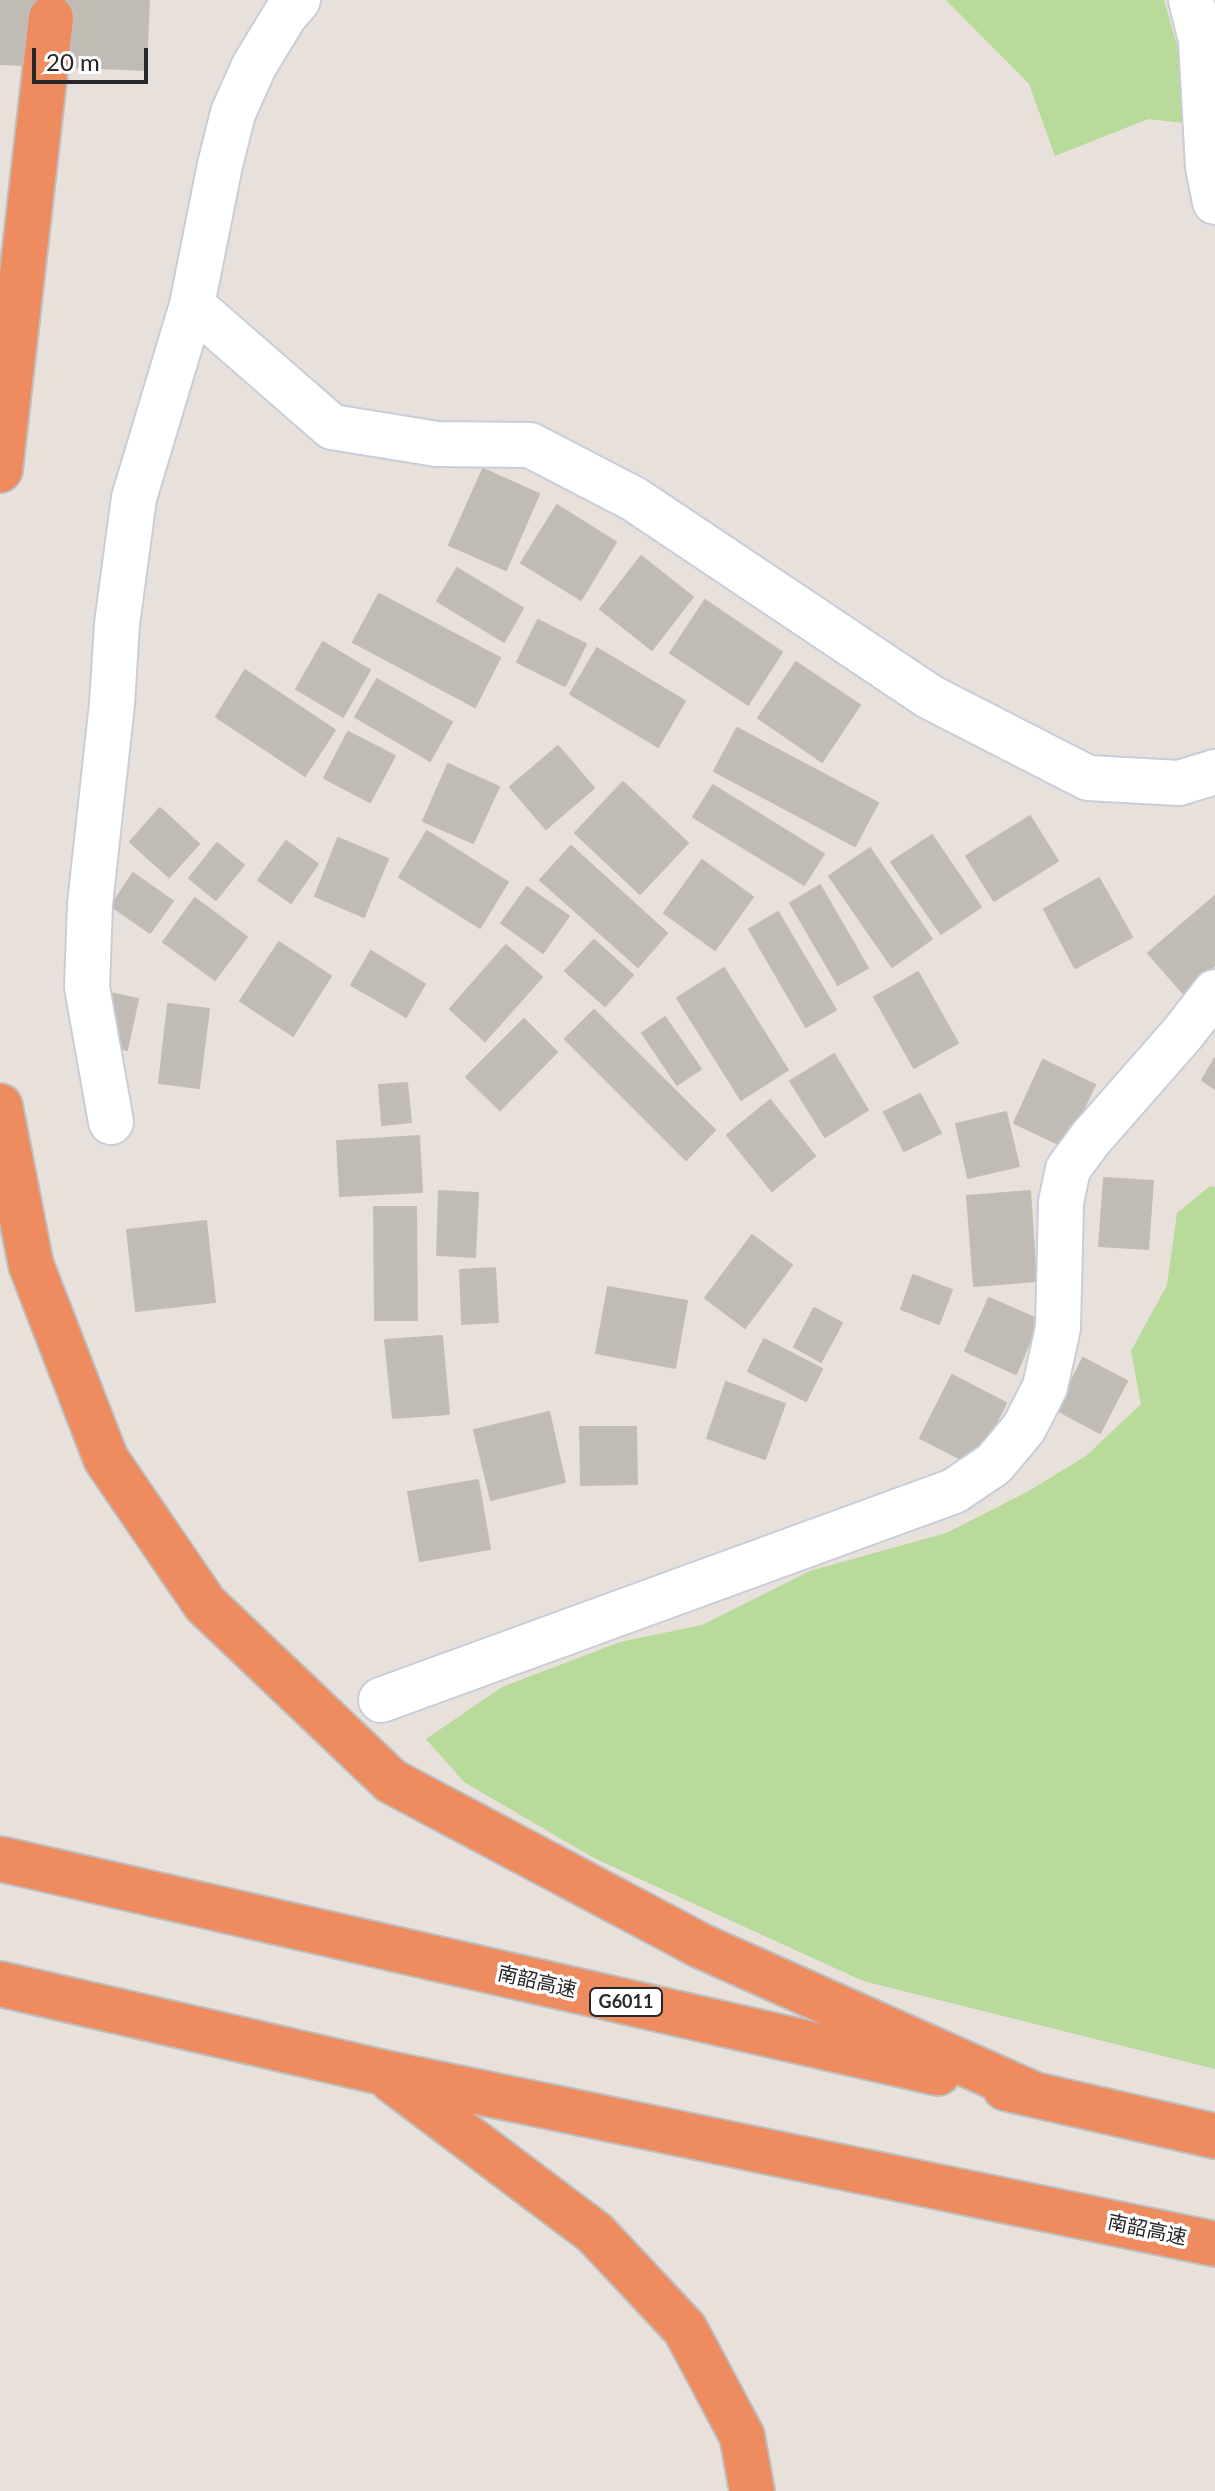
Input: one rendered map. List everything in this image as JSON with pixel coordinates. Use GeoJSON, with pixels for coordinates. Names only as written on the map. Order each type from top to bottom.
{"type":"FeatureCollection","features":[{"type":"Feature","properties":{"kind":"highway"},"geometry":{"type":"LineString","coordinates":[[0,470],[51,18]]}},
{"type":"Feature","properties":{"kind":"highway"},"geometry":{"type":"LineString","coordinates":[[0,1106],[31,1265],[106,1459],[205,1604],[216,1615],[391,1781],[701,1946],[1033,2094]]}},
{"type":"Feature","properties":{"kind":"highway","name":"南韶高速"},"geometry":{"type":"LineString","coordinates":[[18,1864],[1215,2136]]}},
{"type":"Feature","properties":{"kind":"highway","name":"南韶高速"},"geometry":{"type":"LineString","coordinates":[[18,1989],[381,2072],[1215,2244]]}},
{"type":"Feature","properties":{"kind":"highway"},"geometry":{"type":"LineString","coordinates":[[381,2072],[595,2233],[685,2329],[742,2436],[752,2491]]}},
{"type":"Feature","properties":{"kind":"street"},"geometry":{"type":"LineString","coordinates":[[111,1122],[87,987],[90,904],[112,704],[117,624],[134,498],[192,305],[233,113],[254,66],[285,15],[298,0]]}},
{"type":"Feature","properties":{"kind":"street"},"geometry":{"type":"LineString","coordinates":[[1191,0],[1201,40],[1208,167],[1215,202]]}},
{"type":"Feature","properties":{"kind":"street"},"geometry":{"type":"LineString","coordinates":[[192,305],[332,427],[437,444],[530,445],[634,499],[930,697],[1088,778],[1179,783],[1215,772]]}},
{"type":"Feature","properties":{"kind":"street"},"geometry":{"type":"LineString","coordinates":[[381,1700],[939,1497],[954,1491],[994,1464],[1024,1428],[1045,1387],[1058,1328],[1061,1202],[1068,1169],[1215,992]]}},
{"type":"Feature","properties":{"kind":"green space"},"geometry":{"type":"Polygon","coordinates":[[[946,0],[1164,0],[1182,63],[1184,123],[1148,119],[1055,156],[1029,84],[946,0]]]}},
{"type":"Feature","properties":{"kind":"green space"},"geometry":{"type":"Polygon","coordinates":[[[1210,1186],[1215,1187],[1215,2069],[863,1981],[594,1858],[464,1782],[426,1739],[502,1687],[620,1642],[702,1625],[810,1571],[946,1533],[1027,1492],[1086,1456],[1141,1404],[1131,1351],[1167,1285],[1177,1213],[1210,1186]]]}},
{"type":"Feature","properties":{"kind":"building"},"geometry":{"type":"Polygon","coordinates":[[[0,0],[149,0],[146,70],[0,64],[0,0]]]}},
{"type":"Feature","properties":{"kind":"building"},"geometry":{"type":"Polygon","coordinates":[[[483,469],[539,494],[506,570],[449,545],[483,469]]]}},
{"type":"Feature","properties":{"kind":"building"},"geometry":{"type":"Polygon","coordinates":[[[557,505],[616,542],[581,600],[521,563],[557,505]]]}},
{"type":"Feature","properties":{"kind":"building"},"geometry":{"type":"Polygon","coordinates":[[[641,556],[693,597],[652,650],[600,609],[641,556]]]}},
{"type":"Feature","properties":{"kind":"building"},"geometry":{"type":"Polygon","coordinates":[[[457,568],[523,608],[504,642],[437,601],[457,568]]]}},
{"type":"Feature","properties":{"kind":"building"},"geometry":{"type":"Polygon","coordinates":[[[379,594],[500,658],[475,707],[353,642],[379,594]]]}},
{"type":"Feature","properties":{"kind":"building"},"geometry":{"type":"Polygon","coordinates":[[[705,600],[782,652],[748,705],[670,653],[705,600]]]}},
{"type":"Feature","properties":{"kind":"building"},"geometry":{"type":"Polygon","coordinates":[[[538,620],[586,644],[565,686],[517,662],[538,620]]]}},
{"type":"Feature","properties":{"kind":"building"},"geometry":{"type":"Polygon","coordinates":[[[323,642],[370,670],[343,717],[296,689],[323,642]]]}},
{"type":"Feature","properties":{"kind":"building"},"geometry":{"type":"Polygon","coordinates":[[[597,648],[685,701],[658,747],[570,694],[597,648]]]}},
{"type":"Feature","properties":{"kind":"building"},"geometry":{"type":"Polygon","coordinates":[[[796,662],[860,705],[822,762],[758,718],[796,662]]]}},
{"type":"Feature","properties":{"kind":"building"},"geometry":{"type":"Polygon","coordinates":[[[245,670],[335,730],[305,776],[216,717],[245,670]]]}},
{"type":"Feature","properties":{"kind":"building"},"geometry":{"type":"Polygon","coordinates":[[[377,679],[452,722],[430,761],[355,717],[377,679]]]}},
{"type":"Feature","properties":{"kind":"building"},"geometry":{"type":"Polygon","coordinates":[[[737,728],[878,803],[855,846],[714,771],[737,728]]]}},
{"type":"Feature","properties":{"kind":"building"},"geometry":{"type":"Polygon","coordinates":[[[348,732],[395,756],[370,802],[324,778],[348,732]]]}},
{"type":"Feature","properties":{"kind":"building"},"geometry":{"type":"Polygon","coordinates":[[[558,746],[594,788],[546,829],[510,787],[558,746]]]}},
{"type":"Feature","properties":{"kind":"building"},"geometry":{"type":"Polygon","coordinates":[[[448,764],[499,787],[473,843],[423,821],[448,764]]]}},
{"type":"Feature","properties":{"kind":"building"},"geometry":{"type":"Polygon","coordinates":[[[623,782],[688,843],[640,894],[575,833],[623,782]]]}},
{"type":"Feature","properties":{"kind":"building"},"geometry":{"type":"Polygon","coordinates":[[[713,785],[824,854],[804,885],[693,817],[713,785]]]}},
{"type":"Feature","properties":{"kind":"building"},"geometry":{"type":"Polygon","coordinates":[[[160,808],[199,844],[169,877],[130,842],[160,808]]]}},
{"type":"Feature","properties":{"kind":"building"},"geometry":{"type":"Polygon","coordinates":[[[1030,816],[1058,861],[994,901],[966,856],[1030,816]]]}},
{"type":"Feature","properties":{"kind":"building"},"geometry":{"type":"Polygon","coordinates":[[[427,831],[508,882],[480,928],[399,877],[427,831]]]}},
{"type":"Feature","properties":{"kind":"building"},"geometry":{"type":"Polygon","coordinates":[[[932,835],[981,907],[941,934],[891,862],[932,835]]]}},
{"type":"Feature","properties":{"kind":"building"},"geometry":{"type":"Polygon","coordinates":[[[338,838],[388,859],[364,917],[315,896],[338,838]]]}},
{"type":"Feature","properties":{"kind":"building"},"geometry":{"type":"Polygon","coordinates":[[[286,841],[318,864],[291,903],[258,880],[286,841]]]}},
{"type":"Feature","properties":{"kind":"building"},"geometry":{"type":"Polygon","coordinates":[[[217,843],[244,865],[216,900],[189,878],[217,843]]]}},
{"type":"Feature","properties":{"kind":"building"},"geometry":{"type":"Polygon","coordinates":[[[571,846],[667,933],[638,967],[540,880],[571,846]]]}},
{"type":"Feature","properties":{"kind":"building"},"geometry":{"type":"Polygon","coordinates":[[[870,848],[932,939],[892,967],[829,876],[870,848]]]}},
{"type":"Feature","properties":{"kind":"building"},"geometry":{"type":"Polygon","coordinates":[[[702,860],[753,897],[715,950],[664,913],[702,860]]]}},
{"type":"Feature","properties":{"kind":"building"},"geometry":{"type":"Polygon","coordinates":[[[133,873],[173,901],[150,933],[111,906],[133,873]]]}},
{"type":"Feature","properties":{"kind":"building"},"geometry":{"type":"Polygon","coordinates":[[[1099,878],[1132,937],[1075,968],[1044,909],[1099,878]]]}},
{"type":"Feature","properties":{"kind":"building"},"geometry":{"type":"Polygon","coordinates":[[[820,885],[868,968],[838,985],[790,903],[820,885]]]}},
{"type":"Feature","properties":{"kind":"building"},"geometry":{"type":"Polygon","coordinates":[[[527,887],[569,916],[543,953],[501,923],[527,887]]]}},
{"type":"Feature","properties":{"kind":"building"},"geometry":{"type":"Polygon","coordinates":[[[1215,896],[1215,965],[1183,993],[1148,953],[1215,896]]]}},
{"type":"Feature","properties":{"kind":"building"},"geometry":{"type":"Polygon","coordinates":[[[195,898],[247,937],[215,980],[163,942],[195,898]]]}},
{"type":"Feature","properties":{"kind":"building"},"geometry":{"type":"Polygon","coordinates":[[[778,912],[836,1010],[806,1027],[749,929],[778,912]]]}},
{"type":"Feature","properties":{"kind":"building"},"geometry":{"type":"Polygon","coordinates":[[[594,940],[633,975],[605,1006],[565,971],[594,940]]]}},
{"type":"Feature","properties":{"kind":"building"},"geometry":{"type":"Polygon","coordinates":[[[279,942],[331,976],[293,1036],[240,1001],[279,942]]]}},
{"type":"Feature","properties":{"kind":"building"},"geometry":{"type":"Polygon","coordinates":[[[506,945],[542,977],[485,1041],[450,1009],[506,945]]]}},
{"type":"Feature","properties":{"kind":"building"},"geometry":{"type":"Polygon","coordinates":[[[371,951],[425,984],[406,1017],[351,985],[371,951]]]}},
{"type":"Feature","properties":{"kind":"building"},"geometry":{"type":"Polygon","coordinates":[[[724,968],[788,1070],[741,1100],[677,998],[724,968]]]}},
{"type":"Feature","properties":{"kind":"building"},"geometry":{"type":"Polygon","coordinates":[[[918,972],[958,1043],[914,1068],[874,997],[918,972]]]}},
{"type":"Feature","properties":{"kind":"building"},"geometry":{"type":"Polygon","coordinates":[[[110,993],[138,999],[127,1050],[99,1044],[110,993]]]}},
{"type":"Feature","properties":{"kind":"building"},"geometry":{"type":"Polygon","coordinates":[[[168,1004],[209,1009],[199,1088],[159,1083],[168,1004]]]}},
{"type":"Feature","properties":{"kind":"building"},"geometry":{"type":"Polygon","coordinates":[[[594,1010],[715,1130],[686,1160],[565,1039],[594,1010]]]}},
{"type":"Feature","properties":{"kind":"building"},"geometry":{"type":"Polygon","coordinates":[[[665,1017],[701,1069],[677,1085],[642,1033],[665,1017]]]}},
{"type":"Feature","properties":{"kind":"building"},"geometry":{"type":"Polygon","coordinates":[[[524,1019],[557,1052],[500,1110],[466,1077],[524,1019]]]}},
{"type":"Feature","properties":{"kind":"building"},"geometry":{"type":"Polygon","coordinates":[[[834,1054],[868,1110],[825,1137],[790,1081],[834,1054]]]}},
{"type":"Feature","properties":{"kind":"building"},"geometry":{"type":"Polygon","coordinates":[[[1215,1058],[1215,1089],[1202,1080],[1215,1058]]]}},
{"type":"Feature","properties":{"kind":"building"},"geometry":{"type":"Polygon","coordinates":[[[1043,1060],[1095,1085],[1065,1147],[1014,1123],[1043,1060]]]}},
{"type":"Feature","properties":{"kind":"building"},"geometry":{"type":"Polygon","coordinates":[[[407,1083],[411,1122],[382,1125],[379,1085],[407,1083]]]}},
{"type":"Feature","properties":{"kind":"building"},"geometry":{"type":"Polygon","coordinates":[[[920,1094],[941,1133],[904,1151],[884,1112],[920,1094]]]}},
{"type":"Feature","properties":{"kind":"building"},"geometry":{"type":"Polygon","coordinates":[[[770,1100],[815,1156],[772,1191],[727,1135],[770,1100]]]}},
{"type":"Feature","properties":{"kind":"building"},"geometry":{"type":"Polygon","coordinates":[[[1006,1112],[1019,1166],[968,1178],[956,1124],[1006,1112]]]}},
{"type":"Feature","properties":{"kind":"building"},"geometry":{"type":"Polygon","coordinates":[[[419,1136],[422,1192],[340,1196],[337,1141],[419,1136]]]}},
{"type":"Feature","properties":{"kind":"building"},"geometry":{"type":"Polygon","coordinates":[[[1104,1178],[1153,1181],[1148,1249],[1099,1246],[1104,1178]]]}},
{"type":"Feature","properties":{"kind":"building"},"geometry":{"type":"Polygon","coordinates":[[[439,1191],[478,1193],[475,1257],[437,1255],[439,1191]]]}},
{"type":"Feature","properties":{"kind":"building"},"geometry":{"type":"Polygon","coordinates":[[[1030,1191],[1036,1281],[974,1286],[967,1196],[1030,1191]]]}},
{"type":"Feature","properties":{"kind":"building"},"geometry":{"type":"Polygon","coordinates":[[[374,1207],[416,1207],[417,1320],[375,1320],[374,1207]]]}},
{"type":"Feature","properties":{"kind":"building"},"geometry":{"type":"Polygon","coordinates":[[[206,1221],[215,1302],[136,1311],[127,1230],[206,1221]]]}},
{"type":"Feature","properties":{"kind":"building"},"geometry":{"type":"Polygon","coordinates":[[[752,1235],[792,1265],[745,1328],[705,1298],[752,1235]]]}},
{"type":"Feature","properties":{"kind":"building"},"geometry":{"type":"Polygon","coordinates":[[[495,1268],[498,1322],[462,1324],[460,1270],[495,1268]]]}},
{"type":"Feature","properties":{"kind":"building"},"geometry":{"type":"Polygon","coordinates":[[[913,1275],[952,1290],[939,1324],[901,1309],[913,1275]]]}},
{"type":"Feature","properties":{"kind":"building"},"geometry":{"type":"Polygon","coordinates":[[[608,1287],[687,1301],[675,1368],[596,1353],[608,1287]]]}},
{"type":"Feature","properties":{"kind":"building"},"geometry":{"type":"Polygon","coordinates":[[[989,1298],[1039,1320],[1016,1374],[965,1351],[989,1298]]]}},
{"type":"Feature","properties":{"kind":"building"},"geometry":{"type":"Polygon","coordinates":[[[814,1308],[842,1323],[821,1362],[794,1347],[814,1308]]]}},
{"type":"Feature","properties":{"kind":"building"},"geometry":{"type":"Polygon","coordinates":[[[442,1336],[449,1414],[393,1418],[385,1340],[442,1336]]]}},
{"type":"Feature","properties":{"kind":"building"},"geometry":{"type":"Polygon","coordinates":[[[764,1339],[822,1369],[806,1401],[748,1371],[764,1339]]]}},
{"type":"Feature","properties":{"kind":"building"},"geometry":{"type":"Polygon","coordinates":[[[1083,1358],[1127,1381],[1100,1433],[1057,1410],[1083,1358]]]}},
{"type":"Feature","properties":{"kind":"building"},"geometry":{"type":"Polygon","coordinates":[[[952,1375],[1006,1403],[975,1466],[920,1438],[952,1375]]]}},
{"type":"Feature","properties":{"kind":"building"},"geometry":{"type":"Polygon","coordinates":[[[726,1382],[785,1404],[765,1459],[707,1438],[726,1382]]]}},
{"type":"Feature","properties":{"kind":"building"},"geometry":{"type":"Polygon","coordinates":[[[549,1412],[565,1482],[491,1500],[474,1430],[549,1412]]]}},
{"type":"Feature","properties":{"kind":"building"},"geometry":{"type":"Polygon","coordinates":[[[580,1427],[636,1427],[637,1484],[581,1485],[580,1427]]]}},
{"type":"Feature","properties":{"kind":"building"},"geometry":{"type":"Polygon","coordinates":[[[478,1480],[490,1549],[420,1561],[408,1492],[478,1480]]]}}]}
